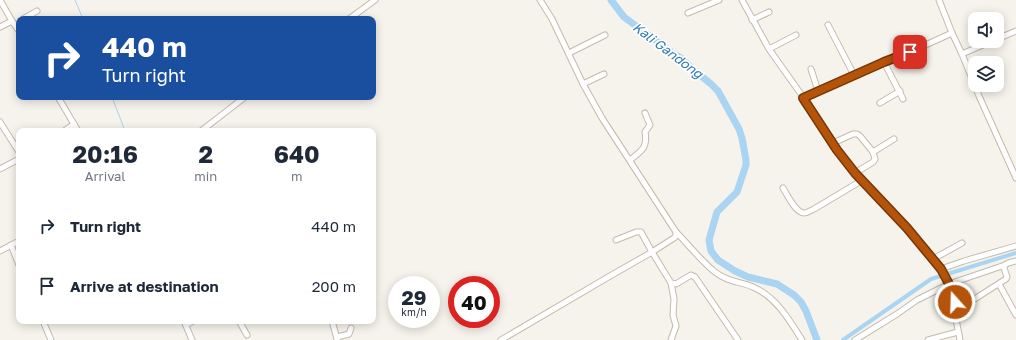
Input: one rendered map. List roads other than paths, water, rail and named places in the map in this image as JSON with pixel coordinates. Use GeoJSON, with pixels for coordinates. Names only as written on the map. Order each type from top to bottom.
{"type":"FeatureCollection","features":[{"type":"Feature","properties":{"kind":"street"},"geometry":{"type":"LineString","coordinates":[[0,0],[15,22],[0,27]]}},
{"type":"Feature","properties":{"kind":"street"},"geometry":{"type":"LineString","coordinates":[[353,16],[375,0]]}},
{"type":"Feature","properties":{"kind":"street"},"geometry":{"type":"LineString","coordinates":[[540,0],[552,20],[583,84],[602,118],[676,232],[715,272],[728,280],[755,288],[769,297],[784,314],[802,340]]}},
{"type":"Feature","properties":{"kind":"street"},"geometry":{"type":"LineString","coordinates":[[688,14],[719,0]]}},
{"type":"Feature","properties":{"kind":"street"},"geometry":{"type":"LineString","coordinates":[[742,0],[769,50],[855,173],[907,228],[942,270],[955,302],[955,314],[960,340]]}},
{"type":"Feature","properties":{"kind":"street"},"geometry":{"type":"LineString","coordinates":[[939,0],[979,96],[1016,178]]}},
{"type":"Feature","properties":{"kind":"street"},"geometry":{"type":"LineString","coordinates":[[28,16],[37,11]]}},
{"type":"Feature","properties":{"kind":"street"},"geometry":{"type":"LineString","coordinates":[[752,20],[769,12]]}},
{"type":"Feature","properties":{"kind":"street"},"geometry":{"type":"LineString","coordinates":[[828,25],[854,75]]}},
{"type":"Feature","properties":{"kind":"street"},"geometry":{"type":"LineString","coordinates":[[1004,36],[1016,31]]}},
{"type":"Feature","properties":{"kind":"street"},"geometry":{"type":"LineString","coordinates":[[803,97],[952,33]]}},
{"type":"Feature","properties":{"kind":"street"},"geometry":{"type":"LineString","coordinates":[[569,53],[605,35]]}},
{"type":"Feature","properties":{"kind":"street"},"geometry":{"type":"LineString","coordinates":[[769,50],[796,35]]}},
{"type":"Feature","properties":{"kind":"street"},"geometry":{"type":"LineString","coordinates":[[962,54],[976,48]]}},
{"type":"Feature","properties":{"kind":"street"},"geometry":{"type":"LineString","coordinates":[[884,62],[903,99]]}},
{"type":"Feature","properties":{"kind":"street"},"geometry":{"type":"LineString","coordinates":[[811,69],[818,90]]}},
{"type":"Feature","properties":{"kind":"street"},"geometry":{"type":"LineString","coordinates":[[583,84],[604,74]]}},
{"type":"Feature","properties":{"kind":"street"},"geometry":{"type":"LineString","coordinates":[[880,102],[900,91]]}},
{"type":"Feature","properties":{"kind":"street"},"geometry":{"type":"LineString","coordinates":[[60,100],[76,128]]}},
{"type":"Feature","properties":{"kind":"street"},"geometry":{"type":"LineString","coordinates":[[204,128],[241,100]]}},
{"type":"Feature","properties":{"kind":"street"},"geometry":{"type":"LineString","coordinates":[[630,160],[640,152],[646,144],[647,140],[645,132],[650,125],[645,113]]}},
{"type":"Feature","properties":{"kind":"street"},"geometry":{"type":"LineString","coordinates":[[0,122],[16,147]]}},
{"type":"Feature","properties":{"kind":"street"},"geometry":{"type":"LineString","coordinates":[[68,128],[74,124]]}},
{"type":"Feature","properties":{"kind":"street"},"geometry":{"type":"LineString","coordinates":[[833,143],[853,134],[857,134],[873,152],[874,161],[855,173]]}},
{"type":"Feature","properties":{"kind":"street"},"geometry":{"type":"LineString","coordinates":[[873,152],[894,140]]}},
{"type":"Feature","properties":{"kind":"street"},"geometry":{"type":"LineString","coordinates":[[0,168],[16,161]]}},
{"type":"Feature","properties":{"kind":"street"},"geometry":{"type":"LineString","coordinates":[[783,188],[792,204],[803,213],[814,209],[861,181]]}},
{"type":"Feature","properties":{"kind":"street"},"geometry":{"type":"LineString","coordinates":[[616,240],[641,232],[671,283],[674,299],[673,314],[676,326],[672,340]]}},
{"type":"Feature","properties":{"kind":"street"},"geometry":{"type":"LineString","coordinates":[[501,340],[652,252],[674,238],[676,236],[676,232]]}},
{"type":"Feature","properties":{"kind":"street"},"geometry":{"type":"LineString","coordinates":[[0,251],[16,242]]}},
{"type":"Feature","properties":{"kind":"street"},"geometry":{"type":"LineString","coordinates":[[933,258],[962,243]]}},
{"type":"Feature","properties":{"kind":"street"},"geometry":{"type":"LineString","coordinates":[[11,245],[16,258]]}},
{"type":"Feature","properties":{"kind":"street"},"geometry":{"type":"LineString","coordinates":[[942,270],[964,261],[1016,246]]}},
{"type":"Feature","properties":{"kind":"street"},"geometry":{"type":"LineString","coordinates":[[855,340],[948,282],[1016,261]]}},
{"type":"Feature","properties":{"kind":"street"},"geometry":{"type":"LineString","coordinates":[[955,314],[1007,277],[1004,268],[1005,265]]}},
{"type":"Feature","properties":{"kind":"street"},"geometry":{"type":"LineString","coordinates":[[671,283],[676,284],[689,276],[693,276],[738,340]]}},
{"type":"Feature","properties":{"kind":"street"},"geometry":{"type":"LineString","coordinates":[[999,284],[1016,315]]}},
{"type":"Feature","properties":{"kind":"street"},"geometry":{"type":"LineString","coordinates":[[44,324],[51,340]]}},
{"type":"Feature","properties":{"kind":"street"},"geometry":{"type":"LineString","coordinates":[[185,324],[192,340]]}},
{"type":"Feature","properties":{"kind":"street"},"geometry":{"type":"LineString","coordinates":[[241,324],[247,335]]}},
{"type":"Feature","properties":{"kind":"street"},"geometry":{"type":"LineString","coordinates":[[333,324],[337,339],[349,334],[351,328]]}},
{"type":"Feature","properties":{"kind":"street"},"geometry":{"type":"LineString","coordinates":[[928,340],[958,332]]}},
{"type":"Feature","properties":{"kind":"waterway"},"geometry":{"type":"LineString","coordinates":[[75,0],[82,16]]}},
{"type":"Feature","properties":{"kind":"waterway","name":"Kali Gandong"},"geometry":{"type":"LineString","coordinates":[[611,0],[624,17],[681,58],[718,91],[739,129],[742,138],[746,165],[737,192],[717,212],[709,240],[711,251],[718,260],[735,271],[748,277],[777,284],[794,295],[801,302],[806,311],[817,340]]}},
{"type":"Feature","properties":{"kind":"waterway"},"geometry":{"type":"LineString","coordinates":[[113,100],[124,128]]}},
{"type":"Feature","properties":{"kind":"waterway"},"geometry":{"type":"LineString","coordinates":[[843,340],[931,279],[1016,253]]}}]}
